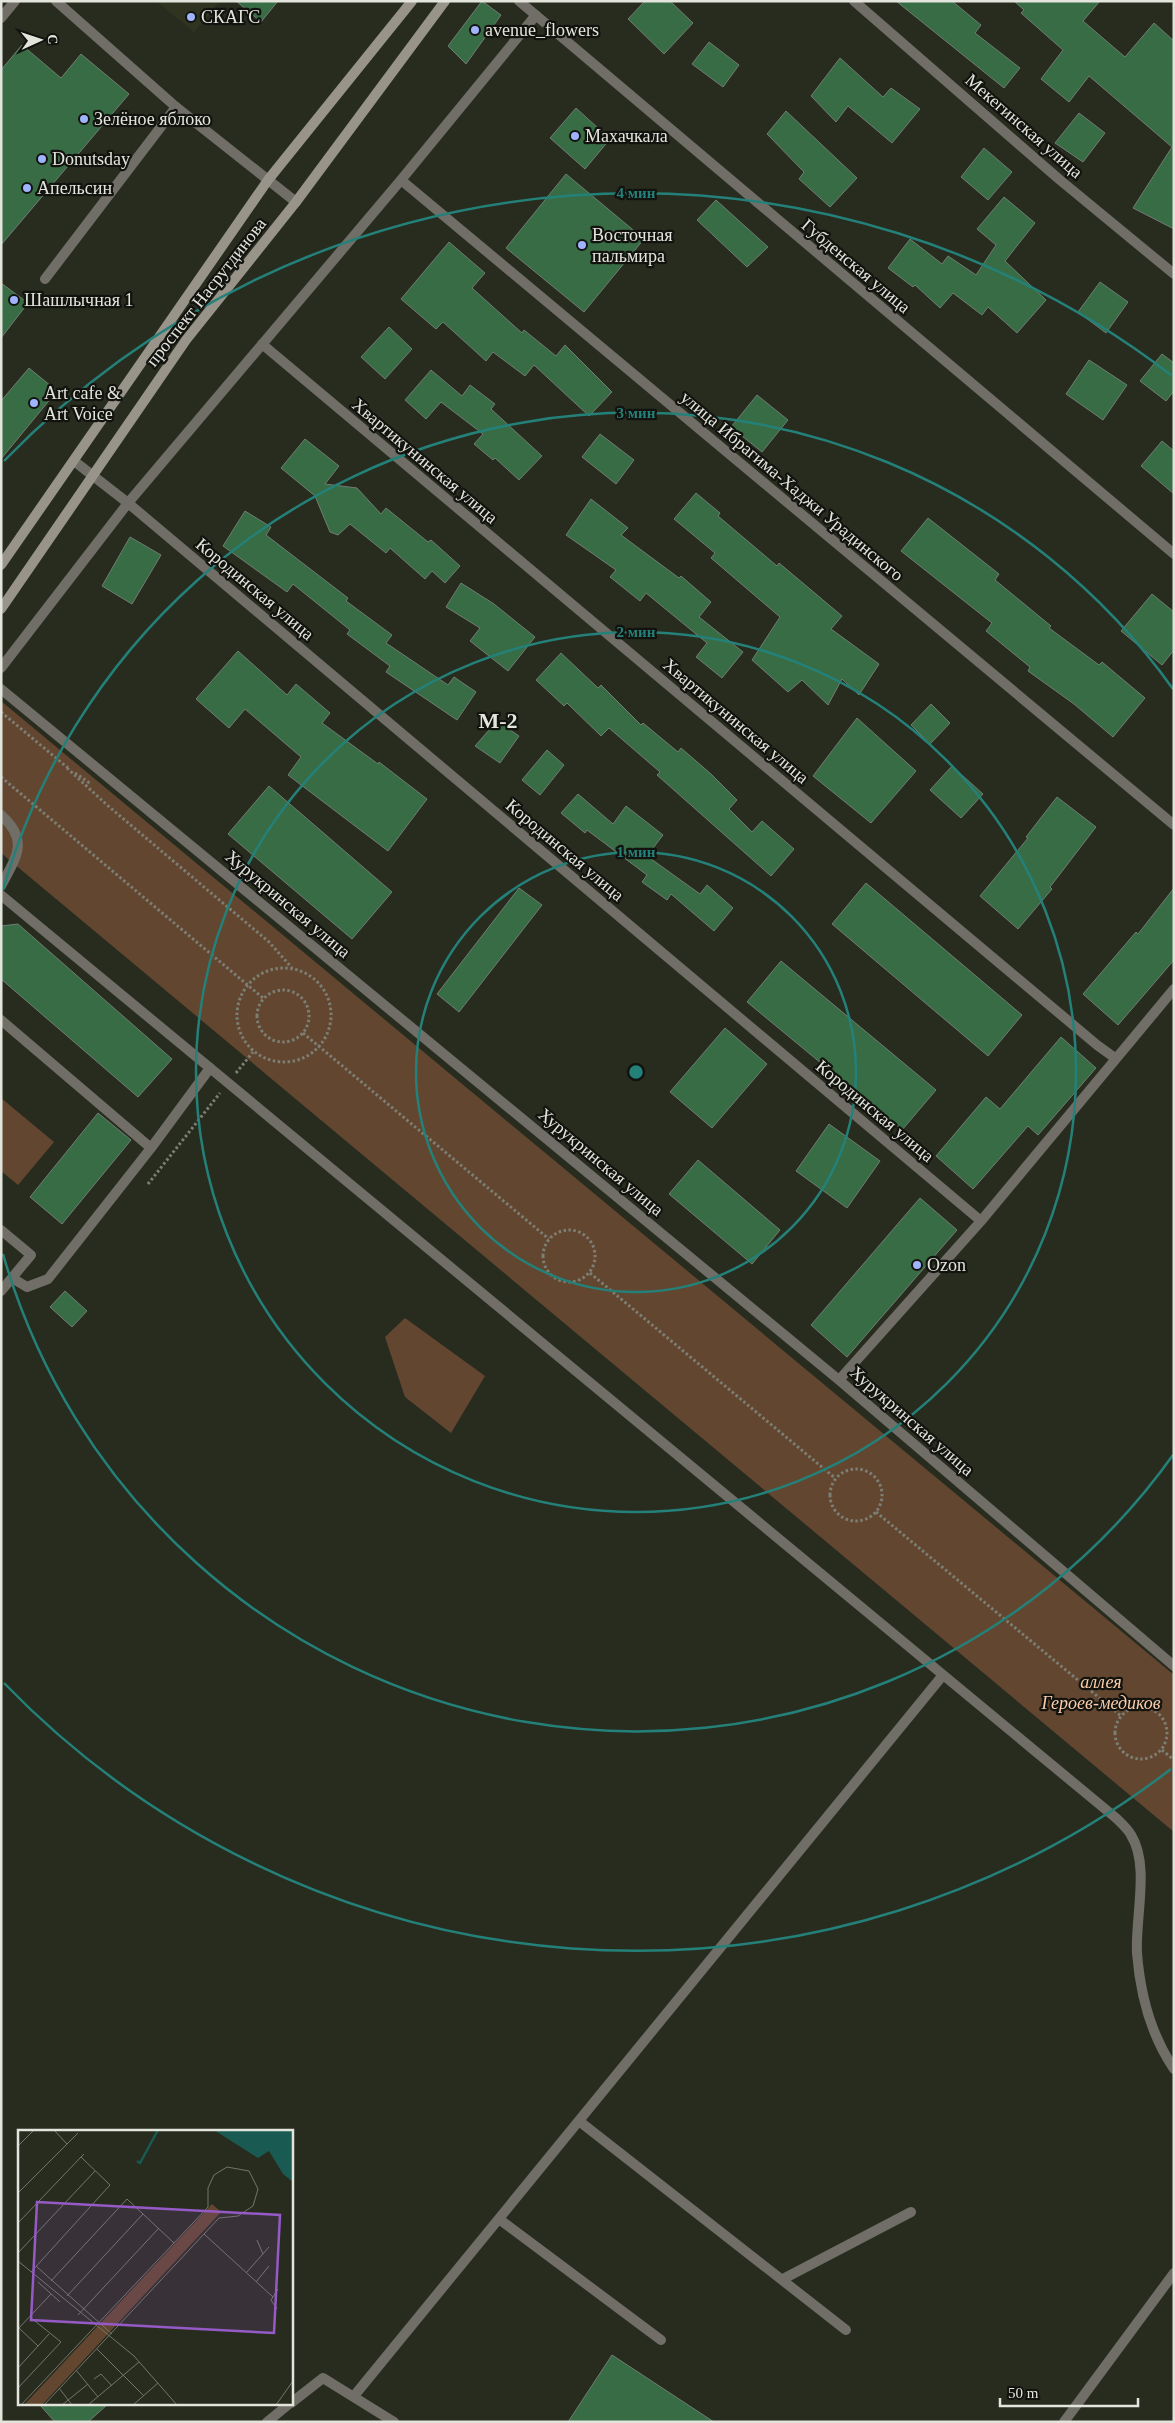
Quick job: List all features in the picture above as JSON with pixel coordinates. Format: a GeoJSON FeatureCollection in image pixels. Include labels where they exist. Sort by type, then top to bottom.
{"type":"FeatureCollection","features":[{"type":"Feature","properties":{"kind":"main road","name":"проспект Насрутдинова"},"geometry":{"type":"LineString","coordinates":[[1,565],[268,180],[412,1]]}},
{"type":"Feature","properties":{"kind":"main road","name":"проспект Насрутдинова"},"geometry":{"type":"LineString","coordinates":[[1,609],[186,340],[296,202],[445,1]]}},
{"type":"Feature","properties":{"kind":"street"},"geometry":{"type":"LineString","coordinates":[[1,18],[15,1]]}},
{"type":"Feature","properties":{"kind":"street"},"geometry":{"type":"LineString","coordinates":[[56,1],[176,107],[296,202]]}},
{"type":"Feature","properties":{"kind":"street","name":"Губденская улица"},"geometry":{"type":"LineString","coordinates":[[519,1],[1174,554]]}},
{"type":"Feature","properties":{"kind":"street","name":"Мекегинская улица"},"geometry":{"type":"LineString","coordinates":[[854,1],[1060,180],[1174,274]]}},
{"type":"Feature","properties":{"kind":"street"},"geometry":{"type":"LineString","coordinates":[[1,668],[128,503],[401,180],[536,15]]}},
{"type":"Feature","properties":{"kind":"street"},"geometry":{"type":"LineString","coordinates":[[45,279],[176,107]]}},
{"type":"Feature","properties":{"kind":"street","name":"улица Ибрагима-Хаджи Урадинского"},"geometry":{"type":"LineString","coordinates":[[401,180],[1174,825]]}},
{"type":"Feature","properties":{"kind":"street","name":"Хвартикунинская улица"},"geometry":{"type":"LineString","coordinates":[[262,344],[1097,1045],[1115,1058]]}},
{"type":"Feature","properties":{"kind":"street","name":"Кородинская улица"},"geometry":{"type":"LineString","coordinates":[[74,461],[128,503],[981,1221]]}},
{"type":"Feature","properties":{"kind":"street","name":"Хурукринская улица"},"geometry":{"type":"LineString","coordinates":[[1,689],[839,1380],[1174,1666]]}},
{"type":"Feature","properties":{"kind":"street"},"geometry":{"type":"LineString","coordinates":[[1,815],[12,824],[18,838],[19,851],[1,886]]}},
{"type":"Feature","properties":{"kind":"street"},"geometry":{"type":"LineString","coordinates":[[1,895],[1116,1818],[1131,1835],[1139,1854],[1137,1952],[1145,2005],[1168,2060],[1174,2069]]}},
{"type":"Feature","properties":{"kind":"street"},"geometry":{"type":"LineString","coordinates":[[839,1380],[981,1221],[1174,989]]}},
{"type":"Feature","properties":{"kind":"street"},"geometry":{"type":"LineString","coordinates":[[1,1020],[151,1148]]}},
{"type":"Feature","properties":{"kind":"street"},"geometry":{"type":"LineString","coordinates":[[12,1278],[27,1286],[48,1279],[151,1148],[210,1068]]}},
{"type":"Feature","properties":{"kind":"street"},"geometry":{"type":"LineString","coordinates":[[1,1230],[31,1255],[1,1291]]}},
{"type":"Feature","properties":{"kind":"street"},"geometry":{"type":"LineString","coordinates":[[354,2396],[943,1675]]}},
{"type":"Feature","properties":{"kind":"street"},"geometry":{"type":"LineString","coordinates":[[579,2121],[846,2330]]}},
{"type":"Feature","properties":{"kind":"street"},"geometry":{"type":"LineString","coordinates":[[783,2279],[911,2212]]}},
{"type":"Feature","properties":{"kind":"street"},"geometry":{"type":"LineString","coordinates":[[498,2219],[661,2340]]}},
{"type":"Feature","properties":{"kind":"street"},"geometry":{"type":"LineString","coordinates":[[1064,2422],[1174,2273]]}},
{"type":"Feature","properties":{"kind":"street"},"geometry":{"type":"LineString","coordinates":[[292,2401],[323,2378],[394,2422]]}},
{"type":"Feature","properties":{"kind":"street"},"geometry":{"type":"LineString","coordinates":[[267,2422],[286,2406]]}},
{"type":"Feature","properties":{"kind":"path"},"geometry":{"type":"LineString","coordinates":[[1,712],[5,715]]}},
{"type":"Feature","properties":{"kind":"path"},"geometry":{"type":"LineString","coordinates":[[67,768],[269,942],[292,968]]}},
{"type":"Feature","properties":{"kind":"path"},"geometry":{"type":"LineString","coordinates":[[1,777],[263,998]]}},
{"type":"Feature","properties":{"kind":"path"},"geometry":{"type":"LineString","coordinates":[[275,968],[292,968],[307,974],[320,985],[328,999],[331,1016],[328,1032],[319,1046],[305,1058],[287,1063],[269,1061],[253,1052],[241,1037],[236,1019],[238,1001],[247,985],[260,974],[275,968]]}},
{"type":"Feature","properties":{"kind":"path"},"geometry":{"type":"LineString","coordinates":[[281,989],[291,990],[300,995],[306,1003],[309,1013],[308,1023],[303,1033],[296,1039],[286,1042],[275,1041],[266,1036],[259,1028],[256,1018],[257,1008],[263,998],[271,992],[281,989]]}},
{"type":"Feature","properties":{"kind":"path"},"geometry":{"type":"LineString","coordinates":[[303,1033],[549,1239]]}},
{"type":"Feature","properties":{"kind":"path"},"geometry":{"type":"LineString","coordinates":[[148,1184],[253,1052]]}},
{"type":"Feature","properties":{"kind":"path"},"geometry":{"type":"LineString","coordinates":[[567,1230],[577,1231],[586,1236],[593,1244],[596,1254],[595,1264],[590,1273],[582,1280],[572,1283],[562,1282],[553,1277],[546,1269],[543,1259],[544,1248],[549,1239],[557,1232],[567,1230]]}},
{"type":"Feature","properties":{"kind":"path"},"geometry":{"type":"LineString","coordinates":[[590,1273],[835,1478]]}},
{"type":"Feature","properties":{"kind":"path"},"geometry":{"type":"LineString","coordinates":[[854,1468],[864,1469],[873,1474],[879,1482],[882,1492],[881,1502],[876,1512],[868,1518],[858,1521],[848,1520],[839,1515],[833,1508],[829,1498],[830,1487],[835,1478],[844,1471],[854,1468]]}},
{"type":"Feature","properties":{"kind":"path"},"geometry":{"type":"LineString","coordinates":[[876,1512],[1121,1716]]}},
{"type":"Feature","properties":{"kind":"path"},"geometry":{"type":"LineString","coordinates":[[1139,1707],[1149,1708],[1158,1713],[1168,1731],[1162,1750],[1154,1757],[1144,1760],[1134,1759],[1124,1754],[1114,1736],[1121,1716],[1129,1710],[1139,1707]]}},
{"type":"Feature","properties":{"kind":"path"},"geometry":{"type":"LineString","coordinates":[[1162,1750],[1174,1760]]}},
{"type":"Feature","properties":{"kind":"shaded area","name":"СКАГС"},"geometry":{"type":"Polygon","coordinates":[[[156,1],[220,1],[194,32],[156,1]]]}},
{"type":"Feature","properties":{"kind":"green space","name":"аллея Героев-медиков"},"geometry":{"type":"Polygon","coordinates":[[[1,701],[1174,1675],[1174,1832],[1,853],[1,701]]]}},
{"type":"Feature","properties":{"kind":"green space"},"geometry":{"type":"Polygon","coordinates":[[[1,1098],[54,1142],[18,1185],[1,1171],[1,1098]]]}},
{"type":"Feature","properties":{"kind":"green space"},"geometry":{"type":"Polygon","coordinates":[[[405,1318],[485,1376],[451,1433],[405,1397],[385,1337],[405,1318]]]}},
{"type":"Feature","properties":{"kind":"building"},"geometry":{"type":"Polygon","coordinates":[[[236,1],[278,1],[261,22],[236,1]]]}},
{"type":"Feature","properties":{"kind":"building","name":"avenue_flowers"},"geometry":{"type":"Polygon","coordinates":[[[482,1],[501,15],[466,64],[448,46],[482,1]]]}},
{"type":"Feature","properties":{"kind":"building"},"geometry":{"type":"Polygon","coordinates":[[[645,1],[670,1],[693,23],[664,54],[628,19],[645,1]]]}},
{"type":"Feature","properties":{"kind":"building"},"geometry":{"type":"Polygon","coordinates":[[[896,1],[952,1],[981,25],[975,33],[1020,68],[1004,88],[896,1]]]}},
{"type":"Feature","properties":{"kind":"building"},"geometry":{"type":"Polygon","coordinates":[[[1014,1],[1100,1],[1083,21],[1125,57],[1154,23],[1174,41],[1174,229],[1133,208],[1172,147],[1089,76],[1069,102],[1041,79],[1063,50],[1021,13],[1024,10],[1014,1]]]}},
{"type":"Feature","properties":{"kind":"building"},"geometry":{"type":"Polygon","coordinates":[[[709,42],[739,65],[723,87],[692,64],[709,42]]]}},
{"type":"Feature","properties":{"kind":"building"},"geometry":{"type":"Polygon","coordinates":[[[22,45],[61,78],[81,54],[129,94],[1,245],[1,70],[22,45]]]}},
{"type":"Feature","properties":{"kind":"building"},"geometry":{"type":"Polygon","coordinates":[[[840,58],[883,97],[891,88],[920,109],[892,143],[848,106],[836,122],[811,96],[840,58]]]}},
{"type":"Feature","properties":{"kind":"building"},"geometry":{"type":"Polygon","coordinates":[[[576,108],[610,139],[585,169],[550,138],[576,108]]]}},
{"type":"Feature","properties":{"kind":"building"},"geometry":{"type":"Polygon","coordinates":[[[786,111],[857,178],[830,207],[799,179],[804,172],[767,134],[786,111]]]}},
{"type":"Feature","properties":{"kind":"building"},"geometry":{"type":"Polygon","coordinates":[[[1079,113],[1105,133],[1083,162],[1055,143],[1079,113]]]}},
{"type":"Feature","properties":{"kind":"building"},"geometry":{"type":"Polygon","coordinates":[[[984,148],[1012,172],[988,200],[961,177],[984,148]]]}},
{"type":"Feature","properties":{"kind":"building"},"geometry":{"type":"Polygon","coordinates":[[[566,174],[644,239],[584,312],[506,248],[566,174]]]}},
{"type":"Feature","properties":{"kind":"building"},"geometry":{"type":"Polygon","coordinates":[[[1004,197],[1035,223],[1005,261],[1046,300],[1017,333],[988,307],[982,315],[953,293],[940,308],[915,285],[913,287],[888,268],[910,239],[942,264],[948,256],[976,275],[996,245],[977,229],[1004,197]]]}},
{"type":"Feature","properties":{"kind":"building"},"geometry":{"type":"Polygon","coordinates":[[[716,200],[768,247],[747,267],[697,220],[716,200]]]}},
{"type":"Feature","properties":{"kind":"building"},"geometry":{"type":"Polygon","coordinates":[[[449,242],[485,273],[472,288],[522,333],[524,330],[556,356],[565,345],[612,392],[589,416],[534,365],[525,376],[493,352],[486,361],[443,322],[436,329],[401,299],[449,242]]]}},
{"type":"Feature","properties":{"kind":"building"},"geometry":{"type":"Polygon","coordinates":[[[1100,282],[1128,302],[1106,333],[1078,312],[1100,282]]]}},
{"type":"Feature","properties":{"kind":"building"},"geometry":{"type":"Polygon","coordinates":[[[1,283],[28,303],[1,338],[1,283]]]}},
{"type":"Feature","properties":{"kind":"building"},"geometry":{"type":"Polygon","coordinates":[[[389,327],[412,349],[385,379],[361,357],[389,327]]]}},
{"type":"Feature","properties":{"kind":"building"},"geometry":{"type":"Polygon","coordinates":[[[1162,354],[1174,363],[1174,391],[1166,401],[1140,381],[1162,354]]]}},
{"type":"Feature","properties":{"kind":"building"},"geometry":{"type":"Polygon","coordinates":[[[1089,360],[1127,385],[1103,420],[1066,394],[1089,360]]]}},
{"type":"Feature","properties":{"kind":"building"},"geometry":{"type":"Polygon","coordinates":[[[29,368],[57,391],[1,459],[1,401],[29,368]]]}},
{"type":"Feature","properties":{"kind":"building"},"geometry":{"type":"Polygon","coordinates":[[[431,370],[462,396],[470,385],[495,404],[491,409],[542,456],[519,480],[495,458],[493,460],[474,444],[483,434],[441,402],[426,419],[405,400],[431,370]]]}},
{"type":"Feature","properties":{"kind":"building"},"geometry":{"type":"Polygon","coordinates":[[[757,395],[788,420],[762,452],[731,427],[757,395]]]}},
{"type":"Feature","properties":{"kind":"building"},"geometry":{"type":"Polygon","coordinates":[[[600,434],[634,460],[616,484],[582,457],[600,434]]]}},
{"type":"Feature","properties":{"kind":"building"},"geometry":{"type":"Polygon","coordinates":[[[305,439],[339,466],[325,484],[357,488],[381,514],[386,508],[428,542],[431,540],[460,566],[445,583],[432,571],[425,579],[390,548],[386,553],[350,524],[338,535],[330,532],[315,496],[281,468],[305,439]]]}},
{"type":"Feature","properties":{"kind":"building"},"geometry":{"type":"Polygon","coordinates":[[[1162,441],[1174,451],[1174,494],[1141,466],[1162,441]]]}},
{"type":"Feature","properties":{"kind":"building"},"geometry":{"type":"Polygon","coordinates":[[[696,493],[720,513],[718,516],[777,566],[779,563],[842,616],[831,629],[879,664],[859,695],[842,679],[828,705],[802,680],[788,692],[752,660],[780,617],[711,558],[715,553],[674,519],[696,493]]]}},
{"type":"Feature","properties":{"kind":"building"},"geometry":{"type":"Polygon","coordinates":[[[591,499],[628,528],[621,535],[679,578],[681,576],[711,602],[699,617],[743,652],[722,678],[696,657],[707,643],[646,593],[640,601],[610,577],[616,570],[566,535],[591,499]]]}},
{"type":"Feature","properties":{"kind":"building"},"geometry":{"type":"Polygon","coordinates":[[[245,511],[271,527],[266,535],[348,598],[346,601],[392,635],[386,643],[448,685],[454,677],[476,692],[457,720],[386,672],[390,666],[347,634],[350,630],[293,584],[287,592],[223,546],[245,511]]]}},
{"type":"Feature","properties":{"kind":"building"},"geometry":{"type":"Polygon","coordinates":[[[928,518],[999,574],[995,580],[1051,626],[1049,628],[1099,665],[1102,662],[1145,698],[1113,737],[1074,704],[1028,671],[1030,667],[986,631],[992,623],[901,551],[928,518]]]}},
{"type":"Feature","properties":{"kind":"building"},"geometry":{"type":"Polygon","coordinates":[[[130,537],[161,555],[132,604],[102,586],[130,537]]]}},
{"type":"Feature","properties":{"kind":"building"},"geometry":{"type":"Polygon","coordinates":[[[461,583],[494,604],[535,637],[508,671],[470,641],[480,628],[446,607],[461,583]]]}},
{"type":"Feature","properties":{"kind":"building"},"geometry":{"type":"Polygon","coordinates":[[[1152,594],[1174,612],[1174,650],[1162,665],[1121,631],[1152,594]]]}},
{"type":"Feature","properties":{"kind":"building"},"geometry":{"type":"Polygon","coordinates":[[[238,651],[287,695],[296,684],[330,713],[322,723],[378,764],[379,762],[427,799],[388,851],[288,775],[301,757],[245,709],[229,728],[196,699],[238,651]]]}},
{"type":"Feature","properties":{"kind":"building"},"geometry":{"type":"Polygon","coordinates":[[[561,653],[598,688],[601,685],[641,725],[643,723],[678,752],[681,748],[711,774],[737,800],[729,809],[752,832],[762,821],[794,849],[771,876],[657,775],[660,772],[609,728],[601,736],[567,703],[564,706],[536,680],[561,653]]]}},
{"type":"Feature","properties":{"kind":"building"},"geometry":{"type":"Polygon","coordinates":[[[931,704],[950,723],[930,744],[911,725],[931,704]]]}},
{"type":"Feature","properties":{"kind":"building"},"geometry":{"type":"Polygon","coordinates":[[[857,718],[916,771],[871,823],[813,776],[857,718]]]}},
{"type":"Feature","properties":{"kind":"building"},"geometry":{"type":"Polygon","coordinates":[[[497,721],[519,736],[500,763],[475,746],[497,721]]]}},
{"type":"Feature","properties":{"kind":"building"},"geometry":{"type":"Polygon","coordinates":[[[547,750],[564,765],[540,795],[522,780],[547,750]]]}},
{"type":"Feature","properties":{"kind":"building"},"geometry":{"type":"Polygon","coordinates":[[[952,766],[983,794],[961,818],[930,790],[952,766]]]}},
{"type":"Feature","properties":{"kind":"building"},"geometry":{"type":"Polygon","coordinates":[[[269,786],[392,892],[352,939],[228,834],[269,786]]]}},
{"type":"Feature","properties":{"kind":"building"},"geometry":{"type":"Polygon","coordinates":[[[578,794],[613,824],[626,806],[663,835],[647,856],[700,894],[707,885],[733,908],[714,931],[671,894],[667,900],[642,882],[647,875],[587,830],[585,833],[561,813],[578,794]]]}},
{"type":"Feature","properties":{"kind":"building"},"geometry":{"type":"Polygon","coordinates":[[[1057,797],[1096,827],[1050,887],[1052,889],[1018,929],[980,896],[1028,838],[1026,837],[1057,797]]]}},
{"type":"Feature","properties":{"kind":"building"},"geometry":{"type":"Polygon","coordinates":[[[866,883],[1022,1015],[988,1056],[832,924],[866,883]]]}},
{"type":"Feature","properties":{"kind":"building"},"geometry":{"type":"Polygon","coordinates":[[[519,888],[542,905],[459,1012],[437,994],[519,888]]]}},
{"type":"Feature","properties":{"kind":"building"},"geometry":{"type":"Polygon","coordinates":[[[1174,888],[1174,960],[1118,1025],[1083,994],[1136,932],[1138,934],[1174,888]]]}},
{"type":"Feature","properties":{"kind":"building"},"geometry":{"type":"Polygon","coordinates":[[[18,924],[172,1059],[138,1097],[1,979],[1,926],[18,924]]]}},
{"type":"Feature","properties":{"kind":"building"},"geometry":{"type":"Polygon","coordinates":[[[781,961],[936,1090],[902,1130],[747,1002],[781,961]]]}},
{"type":"Feature","properties":{"kind":"building"},"geometry":{"type":"Polygon","coordinates":[[[725,1028],[767,1064],[712,1128],[670,1092],[725,1028]]]}},
{"type":"Feature","properties":{"kind":"building"},"geometry":{"type":"Polygon","coordinates":[[[1061,1037],[1096,1068],[1038,1135],[1028,1126],[973,1189],[936,1156],[986,1097],[1000,1109],[1061,1037]]]}},
{"type":"Feature","properties":{"kind":"building"},"geometry":{"type":"Polygon","coordinates":[[[98,1113],[131,1140],[62,1224],[30,1197],[98,1113]]]}},
{"type":"Feature","properties":{"kind":"building"},"geometry":{"type":"Polygon","coordinates":[[[829,1124],[880,1161],[847,1208],[796,1171],[829,1124]]]}},
{"type":"Feature","properties":{"kind":"building"},"geometry":{"type":"Polygon","coordinates":[[[698,1160],[780,1230],[752,1264],[669,1194],[698,1160]]]}},
{"type":"Feature","properties":{"kind":"building"},"geometry":{"type":"Polygon","coordinates":[[[920,1198],[957,1230],[847,1357],[811,1325],[920,1198]]]}},
{"type":"Feature","properties":{"kind":"building"},"geometry":{"type":"Polygon","coordinates":[[[65,1291],[87,1311],[72,1327],[50,1307],[65,1291]]]}},
{"type":"Feature","properties":{"kind":"building"},"geometry":{"type":"Polygon","coordinates":[[[612,2355],[714,2422],[568,2422],[612,2355]]]}},
{"type":"Feature","properties":{"kind":"building"},"geometry":{"type":"Polygon","coordinates":[[[41,2406],[106,2406],[88,2422],[55,2422],[41,2406]]]}},
{"type":"Feature","properties":{"kind":"place","name":"СКАГС"},"geometry":{"type":"Point","coordinates":[191,17]}},
{"type":"Feature","properties":{"kind":"place","name":"avenue_flowers"},"geometry":{"type":"Point","coordinates":[475,30]}},
{"type":"Feature","properties":{"kind":"place","name":"Зелёное яблоко"},"geometry":{"type":"Point","coordinates":[84,119]}},
{"type":"Feature","properties":{"kind":"place","name":"Махачкала"},"geometry":{"type":"Point","coordinates":[575,136]}},
{"type":"Feature","properties":{"kind":"place","name":"Donutsday"},"geometry":{"type":"Point","coordinates":[42,159]}},
{"type":"Feature","properties":{"kind":"place","name":"Апельсин"},"geometry":{"type":"Point","coordinates":[27,188]}},
{"type":"Feature","properties":{"kind":"place","name":"Восточная пальмира"},"geometry":{"type":"Point","coordinates":[582,245]}},
{"type":"Feature","properties":{"kind":"place","name":"Шашлычная 1"},"geometry":{"type":"Point","coordinates":[14,300]}},
{"type":"Feature","properties":{"kind":"place","name":"Art cafe & Art Voice"},"geometry":{"type":"Point","coordinates":[34,403]}},
{"type":"Feature","properties":{"kind":"place","name":"Ozon"},"geometry":{"type":"Point","coordinates":[917,1265]}},
{"type":"Feature","properties":{"kind":"district","name":"М-2"},"geometry":{"type":"Point","coordinates":[498,720]}}]}
